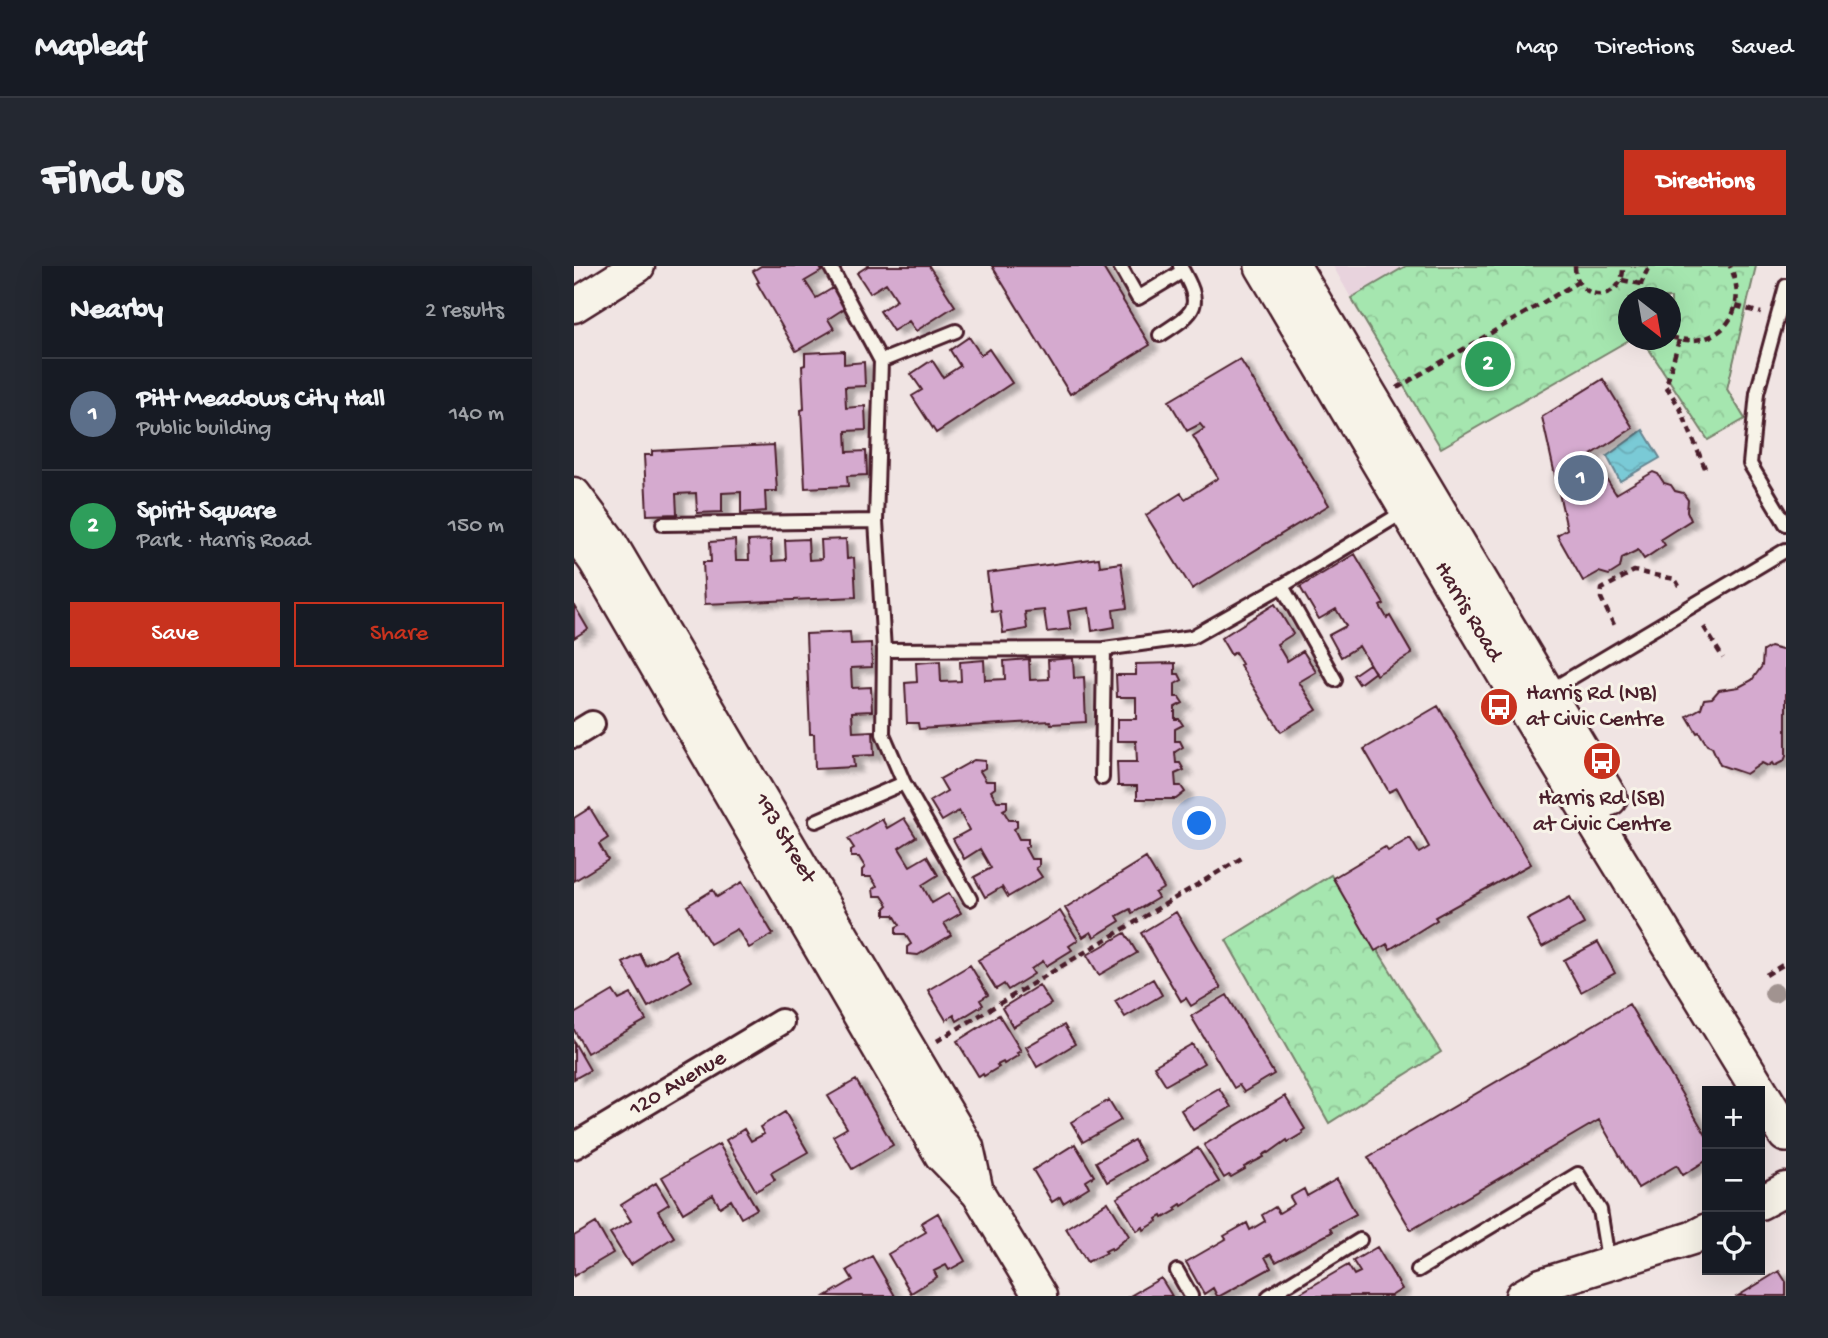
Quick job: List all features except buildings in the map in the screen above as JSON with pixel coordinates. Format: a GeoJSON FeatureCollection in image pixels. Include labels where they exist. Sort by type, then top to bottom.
{"type":"FeatureCollection","features":[{"type":"Feature","properties":{"kind":"main road","name":"Harris Road"},"geometry":{"type":"LineString","coordinates":[[1263,266],[1418,503],[1664,911],[1786,1134]]}},
{"type":"Feature","properties":{"kind":"main road","name":"Harris Road"},"geometry":{"type":"LineString","coordinates":[[1292,266],[1418,503]]}},
{"type":"Feature","properties":{"kind":"main road","name":"Harris Road"},"geometry":{"type":"LineString","coordinates":[[1664,911],[1786,1089]]}},
{"type":"Feature","properties":{"kind":"street"},"geometry":{"type":"LineString","coordinates":[[574,306],[638,266]]}},
{"type":"Feature","properties":{"kind":"street","name":"193 Street"},"geometry":{"type":"LineString","coordinates":[[574,494],[608,538],[967,1147],[978,1193],[1032,1293]]}},
{"type":"Feature","properties":{"kind":"street","name":"193 Street"},"geometry":{"type":"LineString","coordinates":[[574,531],[595,561],[941,1155],[978,1193]]}},
{"type":"Feature","properties":{"kind":"street","name":"120 Avenue"},"geometry":{"type":"LineString","coordinates":[[574,1146],[781,1022]]}},
{"type":"Feature","properties":{"kind":"street"},"geometry":{"type":"LineString","coordinates":[[1765,1200],[1786,1189]]}},
{"type":"Feature","properties":{"kind":"street"},"geometry":{"type":"LineString","coordinates":[[1522,1296],[1541,1285],[1702,1233]]}},
{"type":"Feature","properties":{"kind":"lane"},"geometry":{"type":"LineString","coordinates":[[830,266],[881,361],[876,521],[884,650],[883,734],[904,783],[970,900]]}},
{"type":"Feature","properties":{"kind":"lane"},"geometry":{"type":"LineString","coordinates":[[1120,266],[1138,298],[1182,269],[1194,293],[1193,307],[1189,316],[1160,335]]}},
{"type":"Feature","properties":{"kind":"lane"},"geometry":{"type":"LineString","coordinates":[[1786,286],[1758,393],[1750,464],[1786,524]]}},
{"type":"Feature","properties":{"kind":"lane"},"geometry":{"type":"LineString","coordinates":[[881,361],[956,331]]}},
{"type":"Feature","properties":{"kind":"lane"},"geometry":{"type":"LineString","coordinates":[[884,650],[1104,649],[1192,637],[1418,503]]}},
{"type":"Feature","properties":{"kind":"lane"},"geometry":{"type":"LineString","coordinates":[[663,524],[876,521]]}},
{"type":"Feature","properties":{"kind":"lane"},"geometry":{"type":"LineString","coordinates":[[1535,699],[1786,550]]}},
{"type":"Feature","properties":{"kind":"lane"},"geometry":{"type":"LineString","coordinates":[[1282,586],[1335,680]]}},
{"type":"Feature","properties":{"kind":"lane"},"geometry":{"type":"LineString","coordinates":[[1102,778],[1104,649]]}},
{"type":"Feature","properties":{"kind":"lane"},"geometry":{"type":"LineString","coordinates":[[816,821],[904,783]]}},
{"type":"Feature","properties":{"kind":"lane"},"geometry":{"type":"LineString","coordinates":[[1418,1270],[1578,1174],[1600,1210],[1609,1265]]}},
{"type":"Feature","properties":{"kind":"lane"},"geometry":{"type":"LineString","coordinates":[[1269,1296],[1360,1241]]}},
{"type":"Feature","properties":{"kind":"lane"},"geometry":{"type":"LineString","coordinates":[[1177,1272],[1191,1296]]}},
{"type":"Feature","properties":{"kind":"path"},"geometry":{"type":"LineString","coordinates":[[1575,266],[1582,288],[1596,294],[1612,291],[1622,280],[1623,266]]}},
{"type":"Feature","properties":{"kind":"path"},"geometry":{"type":"LineString","coordinates":[[1622,280],[1641,284],[1649,266]]}},
{"type":"Feature","properties":{"kind":"path"},"geometry":{"type":"LineString","coordinates":[[1681,340],[1698,341],[1712,335],[1725,326],[1734,313],[1738,298],[1737,281],[1730,266]]}},
{"type":"Feature","properties":{"kind":"path"},"geometry":{"type":"LineString","coordinates":[[1396,389],[1578,282]]}},
{"type":"Feature","properties":{"kind":"path"},"geometry":{"type":"LineString","coordinates":[[1676,350],[1666,386],[1680,408],[1705,468]]}},
{"type":"Feature","properties":{"kind":"path"},"geometry":{"type":"LineString","coordinates":[[1614,625],[1601,598],[1602,589],[1634,571],[1675,579],[1679,586]]}},
{"type":"Feature","properties":{"kind":"path"},"geometry":{"type":"LineString","coordinates":[[1704,628],[1723,658]]}},
{"type":"Feature","properties":{"kind":"path"},"geometry":{"type":"LineString","coordinates":[[913,1056],[1245,856]]}},
{"type":"Feature","properties":{"kind":"path"},"geometry":{"type":"LineString","coordinates":[[1766,975],[1786,963]]}},
{"type":"Feature","properties":{"kind":"shaded area"},"geometry":{"type":"Polygon","coordinates":[[[1333,266],[1406,266],[1351,298],[1333,266]]]}},
{"type":"Feature","properties":{"kind":"green space"},"geometry":{"type":"Polygon","coordinates":[[[1406,266],[1756,266],[1727,389],[1745,419],[1708,440],[1650,350],[1681,350],[1681,287],[1618,287],[1618,346],[1441,448],[1351,298],[1406,266]]]}},
{"type":"Feature","properties":{"kind":"green space"},"geometry":{"type":"Polygon","coordinates":[[[1331,875],[1441,1052],[1329,1123],[1226,940],[1331,875]]]}},
{"type":"Feature","properties":{"kind":"water"},"geometry":{"type":"Polygon","coordinates":[[[1643,430],[1660,458],[1620,481],[1607,456],[1643,430]]]}},
{"type":"Feature","properties":{"kind":"place","name":"Spirit Square"},"geometry":{"type":"Point","coordinates":[1488,364]}},
{"type":"Feature","properties":{"kind":"place","name":"Pitt Meadows City Hall"},"geometry":{"type":"Point","coordinates":[1581,478]}},
{"type":"Feature","properties":{"kind":"place","name":"Harris Rd (NB) at Civic Centre"},"geometry":{"type":"Point","coordinates":[1499,707]}},
{"type":"Feature","properties":{"kind":"place","name":"Harris Rd (SB) at Civic Centre"},"geometry":{"type":"Point","coordinates":[1602,761]}}]}
